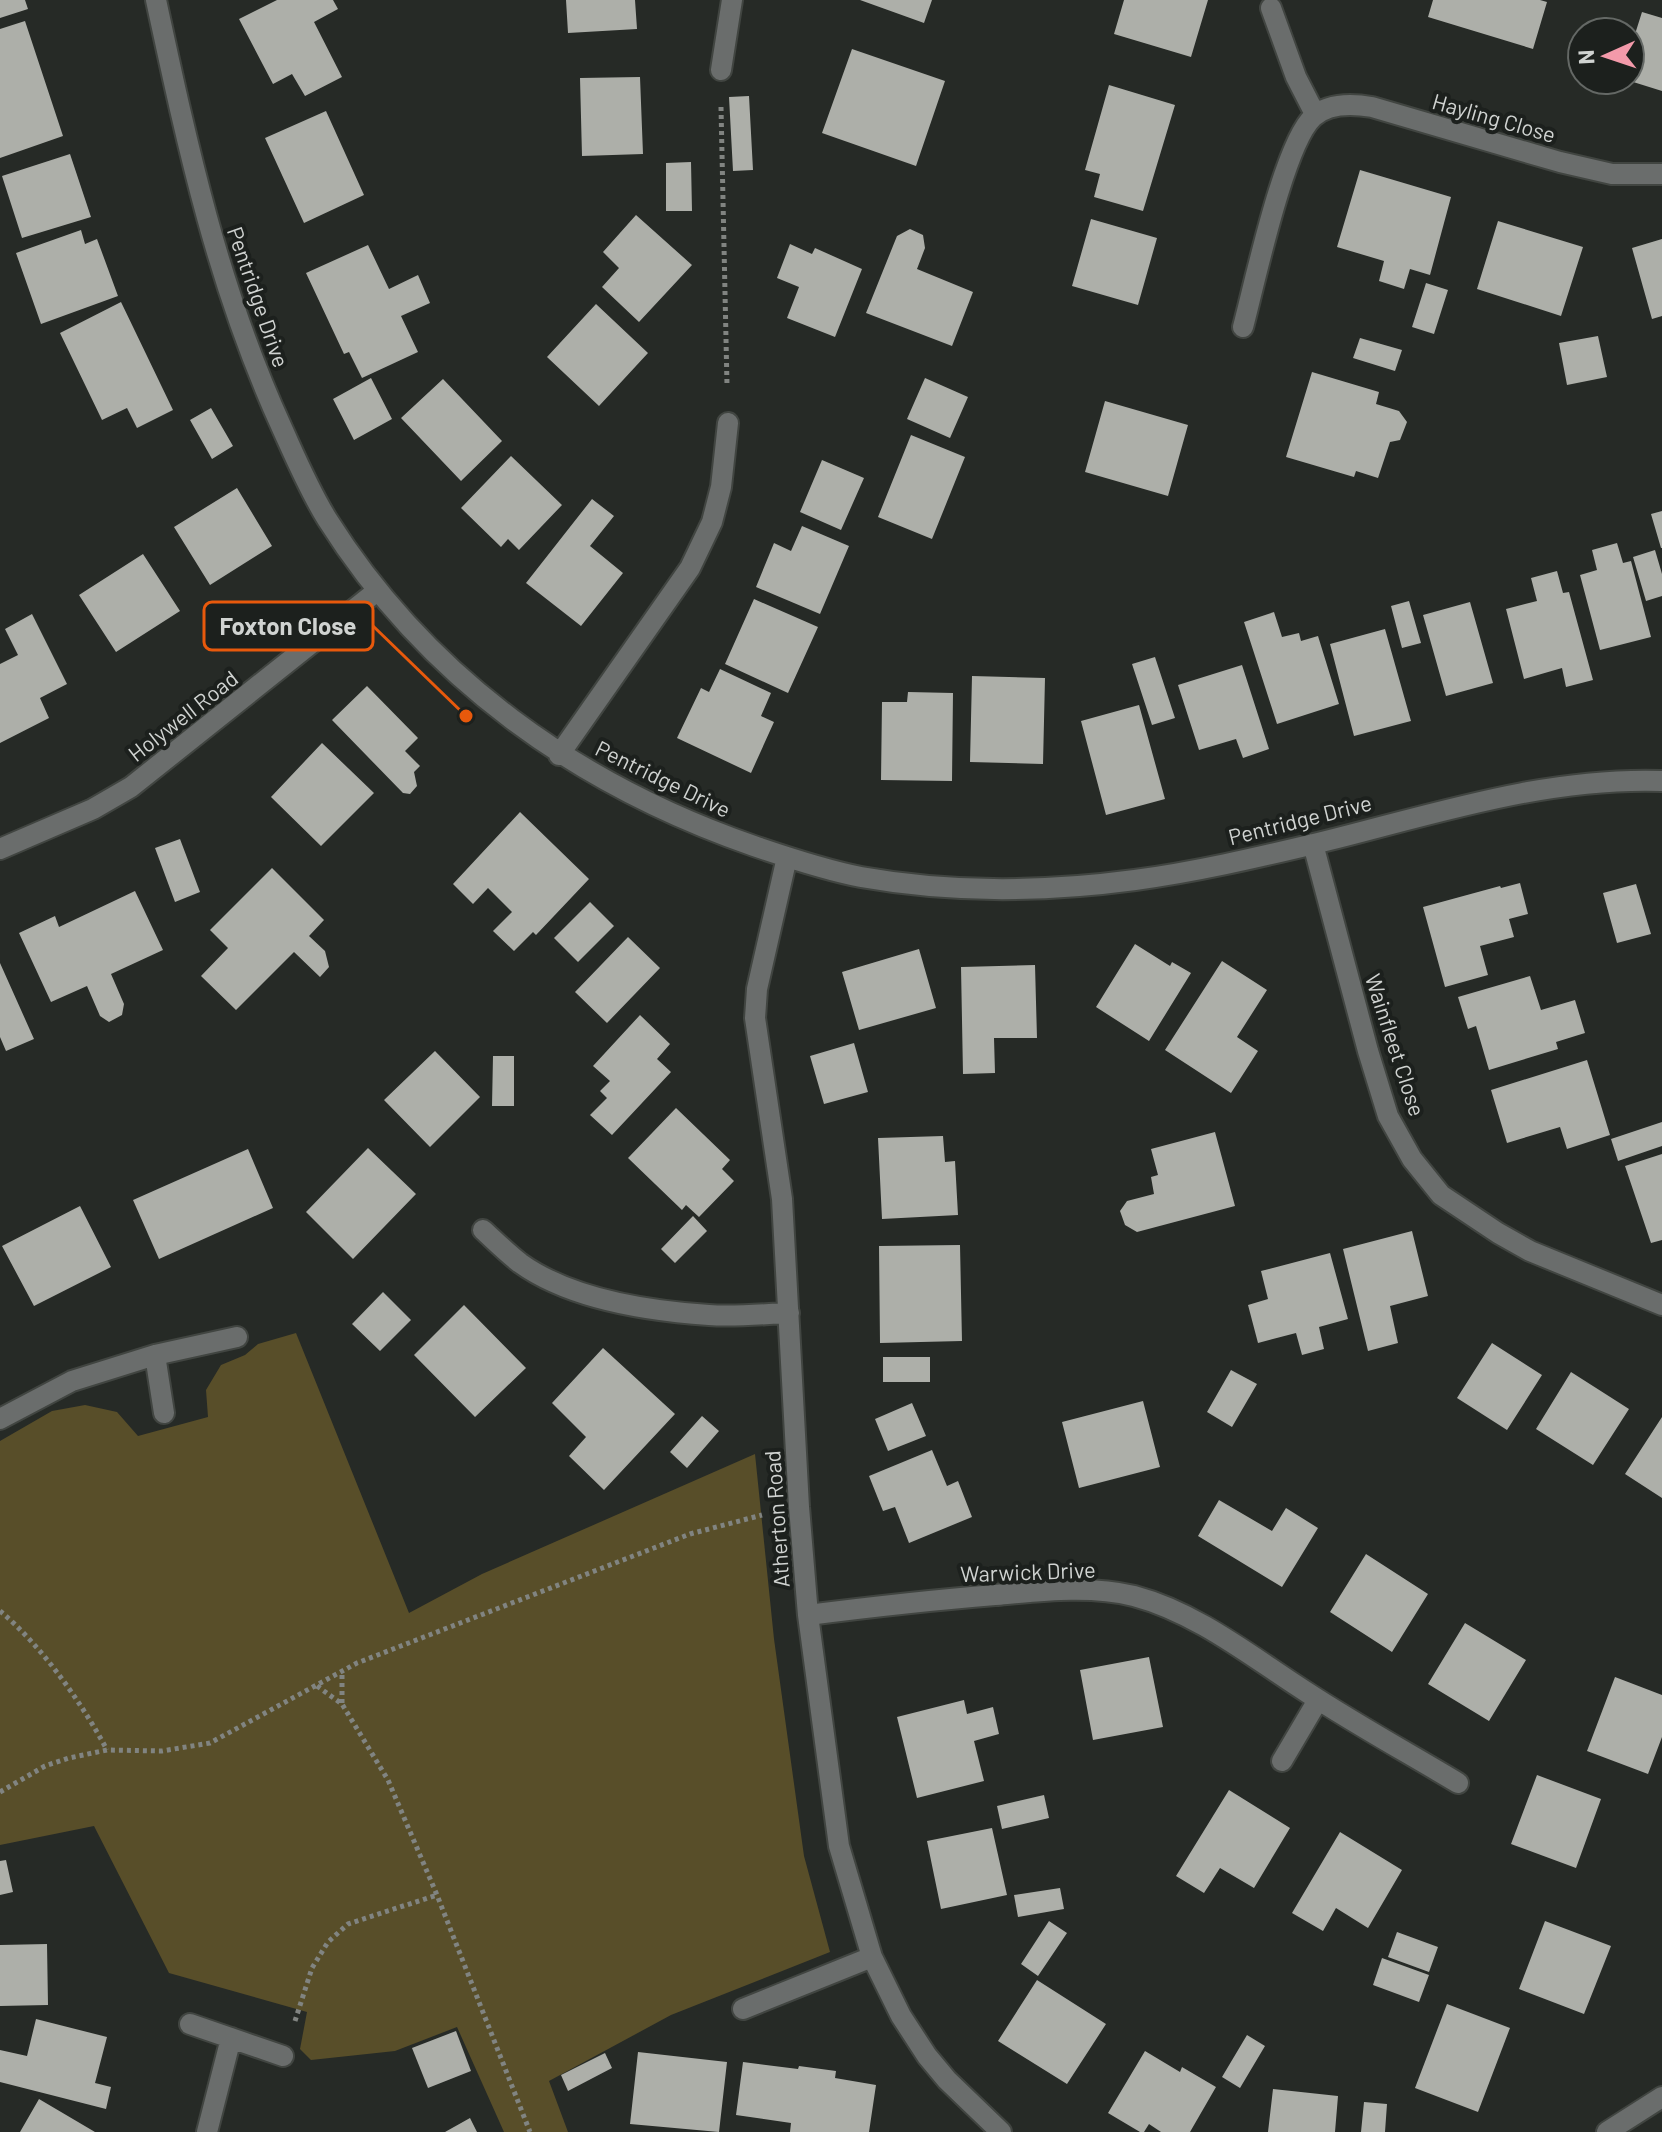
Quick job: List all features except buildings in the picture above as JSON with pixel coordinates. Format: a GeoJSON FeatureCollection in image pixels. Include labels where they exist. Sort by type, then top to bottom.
{"type":"FeatureCollection","features":[{"type":"Feature","properties":{"kind":"street","name":"Pentridge Drive"},"geometry":{"type":"LineString","coordinates":[[156,0],[197,189],[232,306],[262,385],[327,518],[377,591],[471,689],[559,755],[644,801],[700,827],[787,857],[874,878],[941,886],[1021,888],[1131,881],[1180,873],[1313,844],[1464,803],[1542,789],[1616,779],[1662,781]]}},
{"type":"Feature","properties":{"kind":"street"},"geometry":{"type":"LineString","coordinates":[[721,70],[732,0]]}},
{"type":"Feature","properties":{"kind":"street"},"geometry":{"type":"LineString","coordinates":[[1243,327],[1286,169],[1302,130],[1315,114],[1296,77],[1271,8]]}},
{"type":"Feature","properties":{"kind":"street","name":"Hayling Close"},"geometry":{"type":"LineString","coordinates":[[1315,114],[1353,104],[1612,174],[1662,174]]}},
{"type":"Feature","properties":{"kind":"street"},"geometry":{"type":"LineString","coordinates":[[559,755],[690,568],[712,522],[721,487],[728,423]]}},
{"type":"Feature","properties":{"kind":"street","name":"Holywell Road"},"geometry":{"type":"LineString","coordinates":[[0,849],[93,809],[131,787],[377,591]]}},
{"type":"Feature","properties":{"kind":"street","name":"Wainfleet Close"},"geometry":{"type":"LineString","coordinates":[[1313,844],[1384,1103],[1412,1159],[1441,1195],[1498,1233],[1530,1251],[1662,1305]]}},
{"type":"Feature","properties":{"kind":"street","name":"Atherton Road"},"geometry":{"type":"LineString","coordinates":[[787,857],[757,989],[755,1018],[782,1199],[808,1615],[839,1846],[872,1957],[901,2016],[947,2080],[1001,2132]]}},
{"type":"Feature","properties":{"kind":"street"},"geometry":{"type":"LineString","coordinates":[[483,1230],[521,1263],[550,1279],[597,1297],[636,1306],[710,1315],[789,1313]]}},
{"type":"Feature","properties":{"kind":"street"},"geometry":{"type":"LineString","coordinates":[[0,1419],[72,1381],[155,1355],[237,1337]]}},
{"type":"Feature","properties":{"kind":"street"},"geometry":{"type":"LineString","coordinates":[[155,1355],[164,1413]]}},
{"type":"Feature","properties":{"kind":"street","name":"Warwick Drive"},"geometry":{"type":"LineString","coordinates":[[808,1615],[1028,1592],[1095,1590],[1131,1595],[1171,1608],[1458,1783]]}},
{"type":"Feature","properties":{"kind":"street"},"geometry":{"type":"LineString","coordinates":[[1282,1761],[1318,1700]]}},
{"type":"Feature","properties":{"kind":"street"},"geometry":{"type":"LineString","coordinates":[[743,2009],[872,1957]]}},
{"type":"Feature","properties":{"kind":"street"},"geometry":{"type":"LineString","coordinates":[[190,2024],[283,2056]]}},
{"type":"Feature","properties":{"kind":"street"},"geometry":{"type":"LineString","coordinates":[[207,2132],[231,2038]]}},
{"type":"Feature","properties":{"kind":"street"},"geometry":{"type":"LineString","coordinates":[[1607,2132],[1662,2097]]}},
{"type":"Feature","properties":{"kind":"path"},"geometry":{"type":"LineString","coordinates":[[721,70],[728,423]]}},
{"type":"Feature","properties":{"kind":"path"},"geometry":{"type":"LineString","coordinates":[[0,1792],[45,1766],[107,1750],[162,1751],[210,1743],[357,1663],[690,1534],[799,1507]]}},
{"type":"Feature","properties":{"kind":"path"},"geometry":{"type":"LineString","coordinates":[[0,1611],[17,1625],[87,1713],[107,1750]]}},
{"type":"Feature","properties":{"kind":"path"},"geometry":{"type":"LineString","coordinates":[[342,1673],[342,1704]]}},
{"type":"Feature","properties":{"kind":"path"},"geometry":{"type":"LineString","coordinates":[[317,1686],[342,1704],[388,1780],[437,1895],[530,2132]]}},
{"type":"Feature","properties":{"kind":"path"},"geometry":{"type":"LineString","coordinates":[[283,2056],[312,1968],[328,1942],[348,1924],[437,1895]]}},
{"type":"Feature","properties":{"kind":"shaded area"},"geometry":{"type":"Polygon","coordinates":[[[296,1333],[409,1613],[482,1574],[755,1454],[774,1639],[804,1856],[830,1952],[671,2015],[549,2081],[568,2132],[504,2132],[457,2027],[395,2051],[311,2060],[300,2049],[307,2012],[169,1973],[94,1826],[0,1845],[0,1441],[52,1411],[85,1405],[117,1412],[138,1436],[208,1417],[206,1390],[221,1365],[245,1355],[258,1344],[296,1333]]]}},
{"type":"Feature","properties":{"kind":"place","name":"Foxton Close"},"geometry":{"type":"Point","coordinates":[466,716]}}]}
